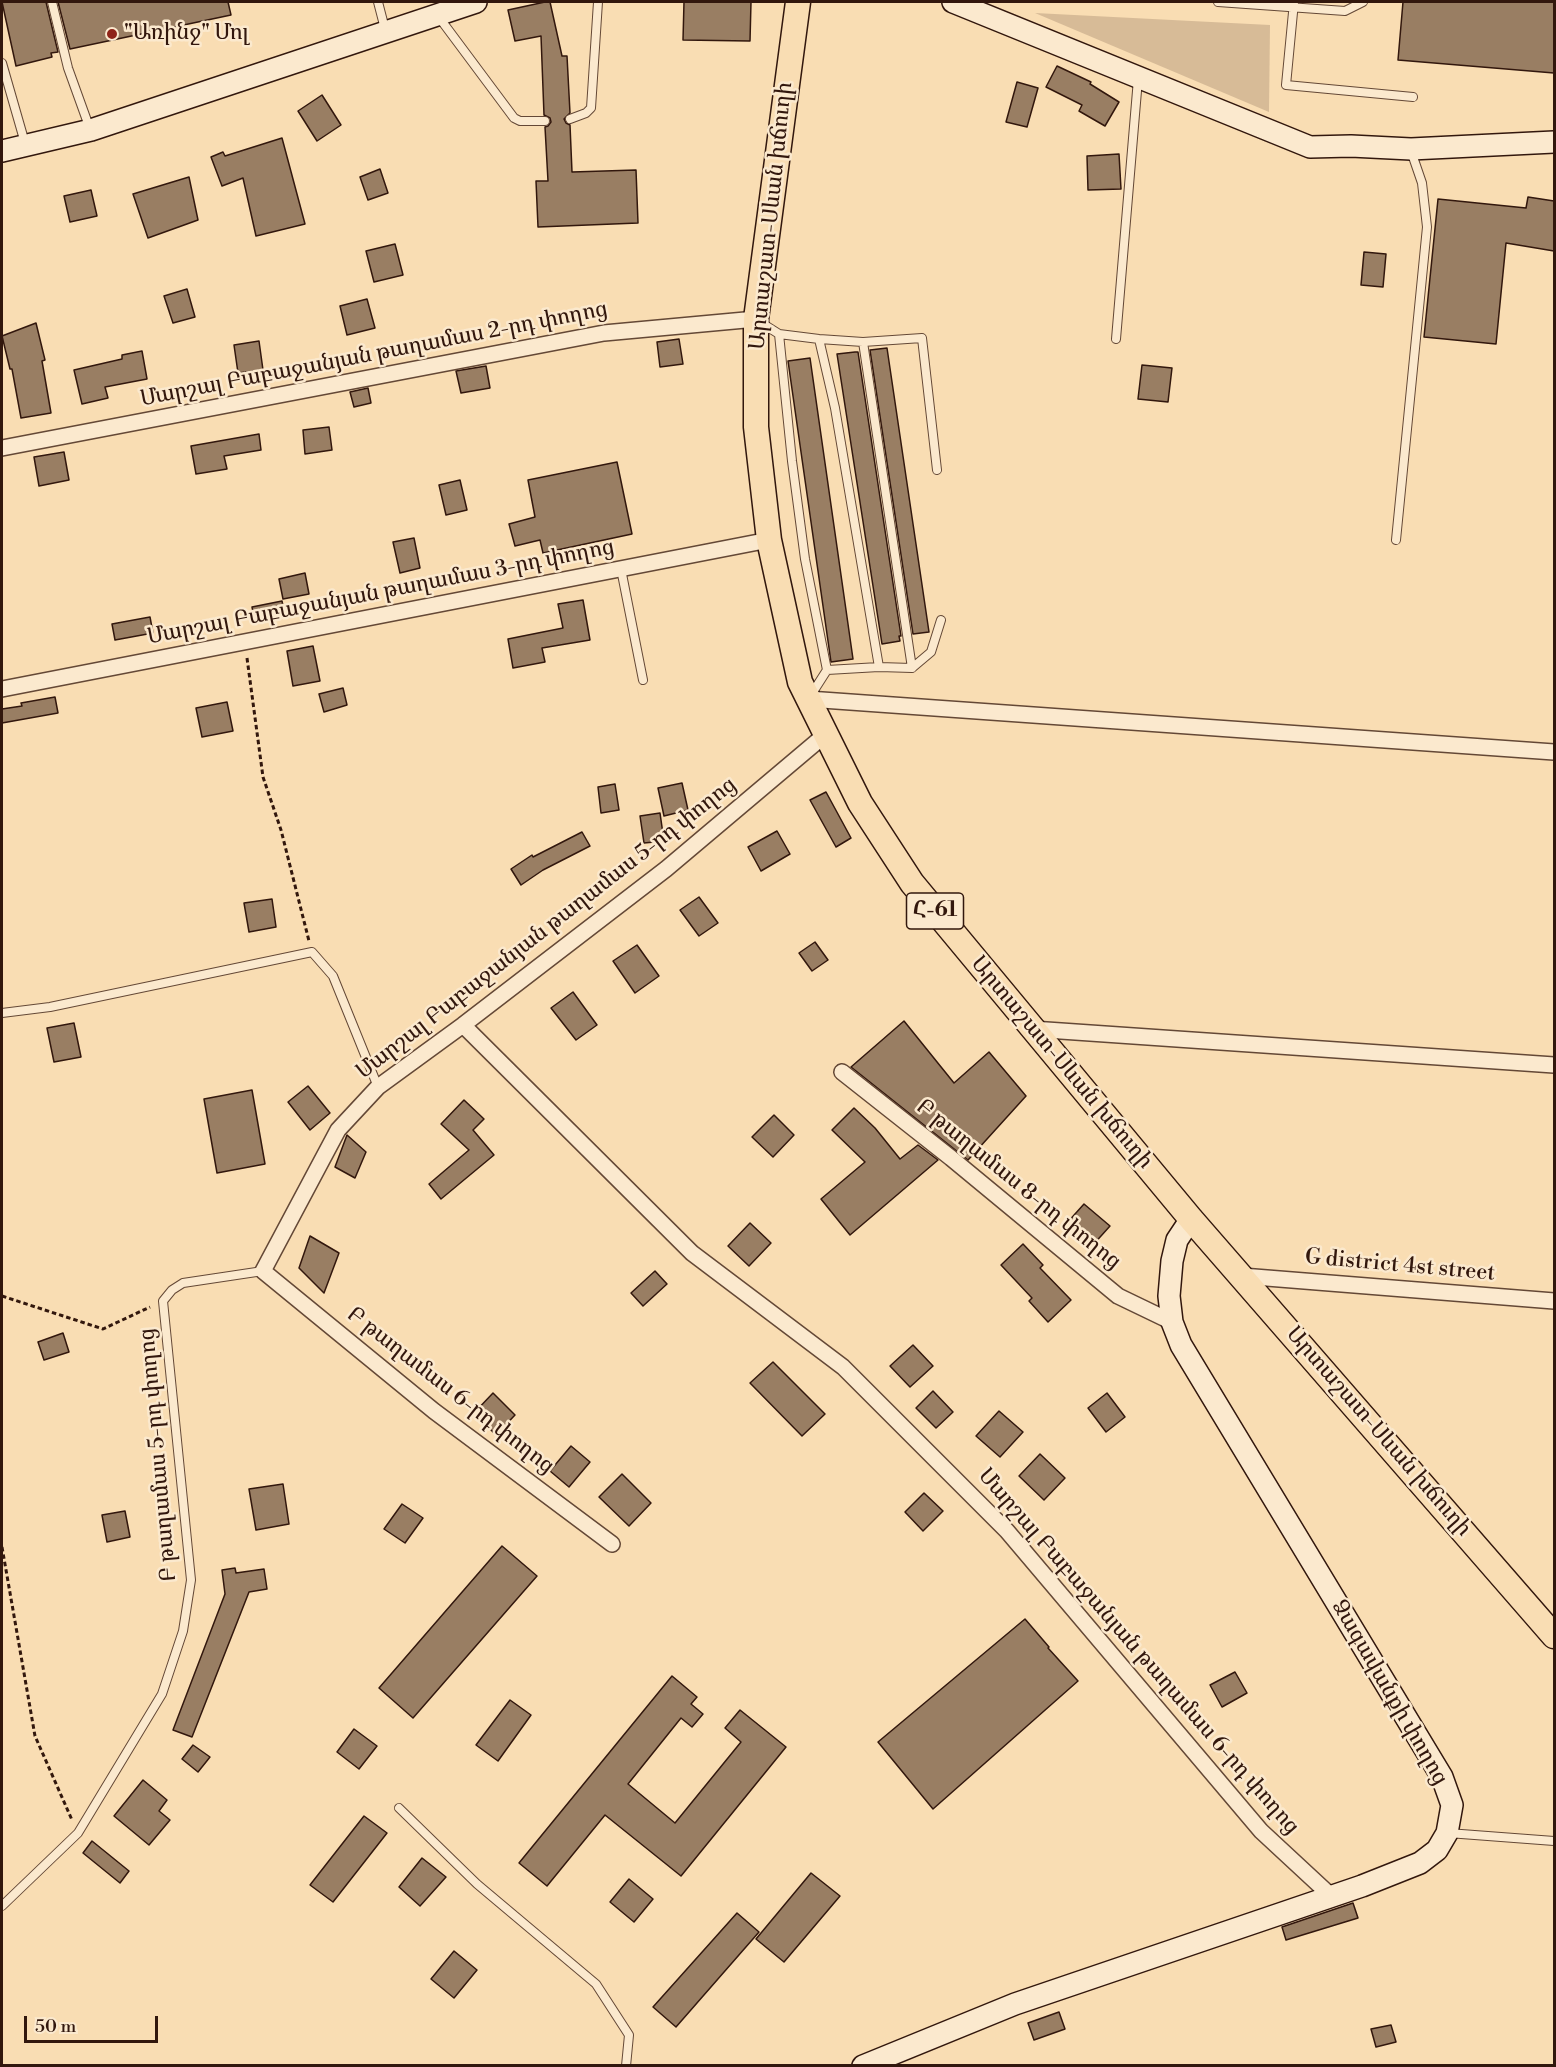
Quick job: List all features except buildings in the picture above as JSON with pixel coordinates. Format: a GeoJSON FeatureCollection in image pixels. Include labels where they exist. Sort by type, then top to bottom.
{"type":"FeatureCollection","features":[{"type":"Feature","properties":{"kind":"main road","name":"Արտաշատ-Սևան խճուղի"},"geometry":{"type":"LineString","coordinates":[[798,2],[756,319],[756,427],[769,540],[800,682],[860,803],[912,883],[1191,1219],[1554,1636]]}},
{"type":"Feature","properties":{"kind":"street"},"geometry":{"type":"LineString","coordinates":[[2,151],[91,130],[476,2]]}},
{"type":"Feature","properties":{"kind":"street"},"geometry":{"type":"LineString","coordinates":[[953,2],[1310,147],[1351,146],[1411,149],[1554,142]]}},
{"type":"Feature","properties":{"kind":"street","name":"Մարշալ Բաբաջանյան թաղամաս 2-րդ փողոց"},"geometry":{"type":"LineString","coordinates":[[2,448],[604,333],[756,319]]}},
{"type":"Feature","properties":{"kind":"street","name":"Մարշալ Բաբաջանյան թաղամաս 3-րդ փողոց"},"geometry":{"type":"LineString","coordinates":[[2,689],[769,540]]}},
{"type":"Feature","properties":{"kind":"street"},"geometry":{"type":"LineString","coordinates":[[808,699],[1554,752]]}},
{"type":"Feature","properties":{"kind":"street","name":"Մարշալ Բաբաջանյան թաղամաս 5-րդ փողոց"},"geometry":{"type":"LineString","coordinates":[[263,1271],[338,1130],[378,1087],[463,1025],[666,869],[826,734]]}},
{"type":"Feature","properties":{"kind":"street","name":"Մարշալ Բաբաջանյան թաղամաս 6-րդ փողոց"},"geometry":{"type":"LineString","coordinates":[[463,1025],[692,1253],[843,1367],[1006,1532],[1261,1831],[1330,1895]]}},
{"type":"Feature","properties":{"kind":"street"},"geometry":{"type":"LineString","coordinates":[[1032,1029],[1554,1065]]}},
{"type":"Feature","properties":{"kind":"street","name":"Բ թաղամաս 8-րդ փողոց"},"geometry":{"type":"LineString","coordinates":[[842,1072],[951,1158],[1118,1296],[1172,1322]]}},
{"type":"Feature","properties":{"kind":"street","name":"Ձագավանքի փողոց"},"geometry":{"type":"LineString","coordinates":[[862,2066],[1015,2004],[1362,1886],[1420,1863],[1437,1851],[1447,1833],[1452,1806],[1442,1777],[1181,1345],[1172,1322],[1169,1296],[1172,1261],[1177,1240],[1191,1219]]}},
{"type":"Feature","properties":{"kind":"street","name":"Բ թաղամաս 6-րդ փողոց"},"geometry":{"type":"LineString","coordinates":[[263,1271],[434,1411],[612,1544]]}},
{"type":"Feature","properties":{"kind":"street","name":"G district 4st street"},"geometry":{"type":"LineString","coordinates":[[1242,1276],[1554,1302]]}},
{"type":"Feature","properties":{"kind":"lane"},"geometry":{"type":"LineString","coordinates":[[52,2],[68,68],[91,130]]}},
{"type":"Feature","properties":{"kind":"lane"},"geometry":{"type":"LineString","coordinates":[[378,2],[385,32]]}},
{"type":"Feature","properties":{"kind":"lane"},"geometry":{"type":"LineString","coordinates":[[570,119],[586,113],[591,108],[598,2]]}},
{"type":"Feature","properties":{"kind":"lane"},"geometry":{"type":"LineString","coordinates":[[1218,2],[1294,4],[1345,11],[1362,2]]}},
{"type":"Feature","properties":{"kind":"lane"},"geometry":{"type":"LineString","coordinates":[[1294,4],[1286,85],[1413,97]]}},
{"type":"Feature","properties":{"kind":"lane"},"geometry":{"type":"LineString","coordinates":[[437,14],[514,118],[520,121],[545,121]]}},
{"type":"Feature","properties":{"kind":"lane"},"geometry":{"type":"LineString","coordinates":[[2,63],[26,145]]}},
{"type":"Feature","properties":{"kind":"lane"},"geometry":{"type":"LineString","coordinates":[[1116,339],[1138,77]]}},
{"type":"Feature","properties":{"kind":"lane"},"geometry":{"type":"LineString","coordinates":[[1396,540],[1428,227],[1422,183],[1411,149]]}},
{"type":"Feature","properties":{"kind":"lane"},"geometry":{"type":"LineString","coordinates":[[756,319],[779,334],[819,339],[862,342],[922,338],[937,470]]}},
{"type":"Feature","properties":{"kind":"lane"},"geometry":{"type":"LineString","coordinates":[[779,334],[805,559],[827,670],[808,699]]}},
{"type":"Feature","properties":{"kind":"lane"},"geometry":{"type":"LineString","coordinates":[[819,339],[835,408],[879,667]]}},
{"type":"Feature","properties":{"kind":"lane"},"geometry":{"type":"LineString","coordinates":[[862,342],[912,668]]}},
{"type":"Feature","properties":{"kind":"lane"},"geometry":{"type":"LineString","coordinates":[[621,569],[643,680]]}},
{"type":"Feature","properties":{"kind":"lane"},"geometry":{"type":"LineString","coordinates":[[827,670],[912,668],[932,652],[941,621]]}},
{"type":"Feature","properties":{"kind":"lane"},"geometry":{"type":"LineString","coordinates":[[2,1013],[50,1007],[312,952],[333,976],[378,1087]]}},
{"type":"Feature","properties":{"kind":"lane","name":"Բ թաղամաս 5-րդ փողոց"},"geometry":{"type":"LineString","coordinates":[[2,1906],[78,1833],[162,1694],[183,1631],[191,1580],[163,1301],[172,1290],[183,1283],[263,1271]]}},
{"type":"Feature","properties":{"kind":"lane"},"geometry":{"type":"LineString","coordinates":[[399,1808],[477,1884],[596,1984],[629,2035],[626,2066]]}},
{"type":"Feature","properties":{"kind":"lane"},"geometry":{"type":"LineString","coordinates":[[1447,1833],[1554,1841]]}},
{"type":"Feature","properties":{"kind":"path"},"geometry":{"type":"LineString","coordinates":[[245,642],[263,777],[280,830],[312,952]]}},
{"type":"Feature","properties":{"kind":"path"},"geometry":{"type":"LineString","coordinates":[[2,1296],[103,1329],[163,1301]]}},
{"type":"Feature","properties":{"kind":"path"},"geometry":{"type":"LineString","coordinates":[[2,1547],[35,1736],[78,1833]]}},
{"type":"Feature","properties":{"kind":"shaded area"},"geometry":{"type":"Polygon","coordinates":[[[1035,13],[1270,25],[1269,112],[1035,13]]]}},
{"type":"Feature","properties":{"kind":"place","name":"\"Առինջ\" Մոլ"},"geometry":{"type":"Point","coordinates":[112,34]}}]}
